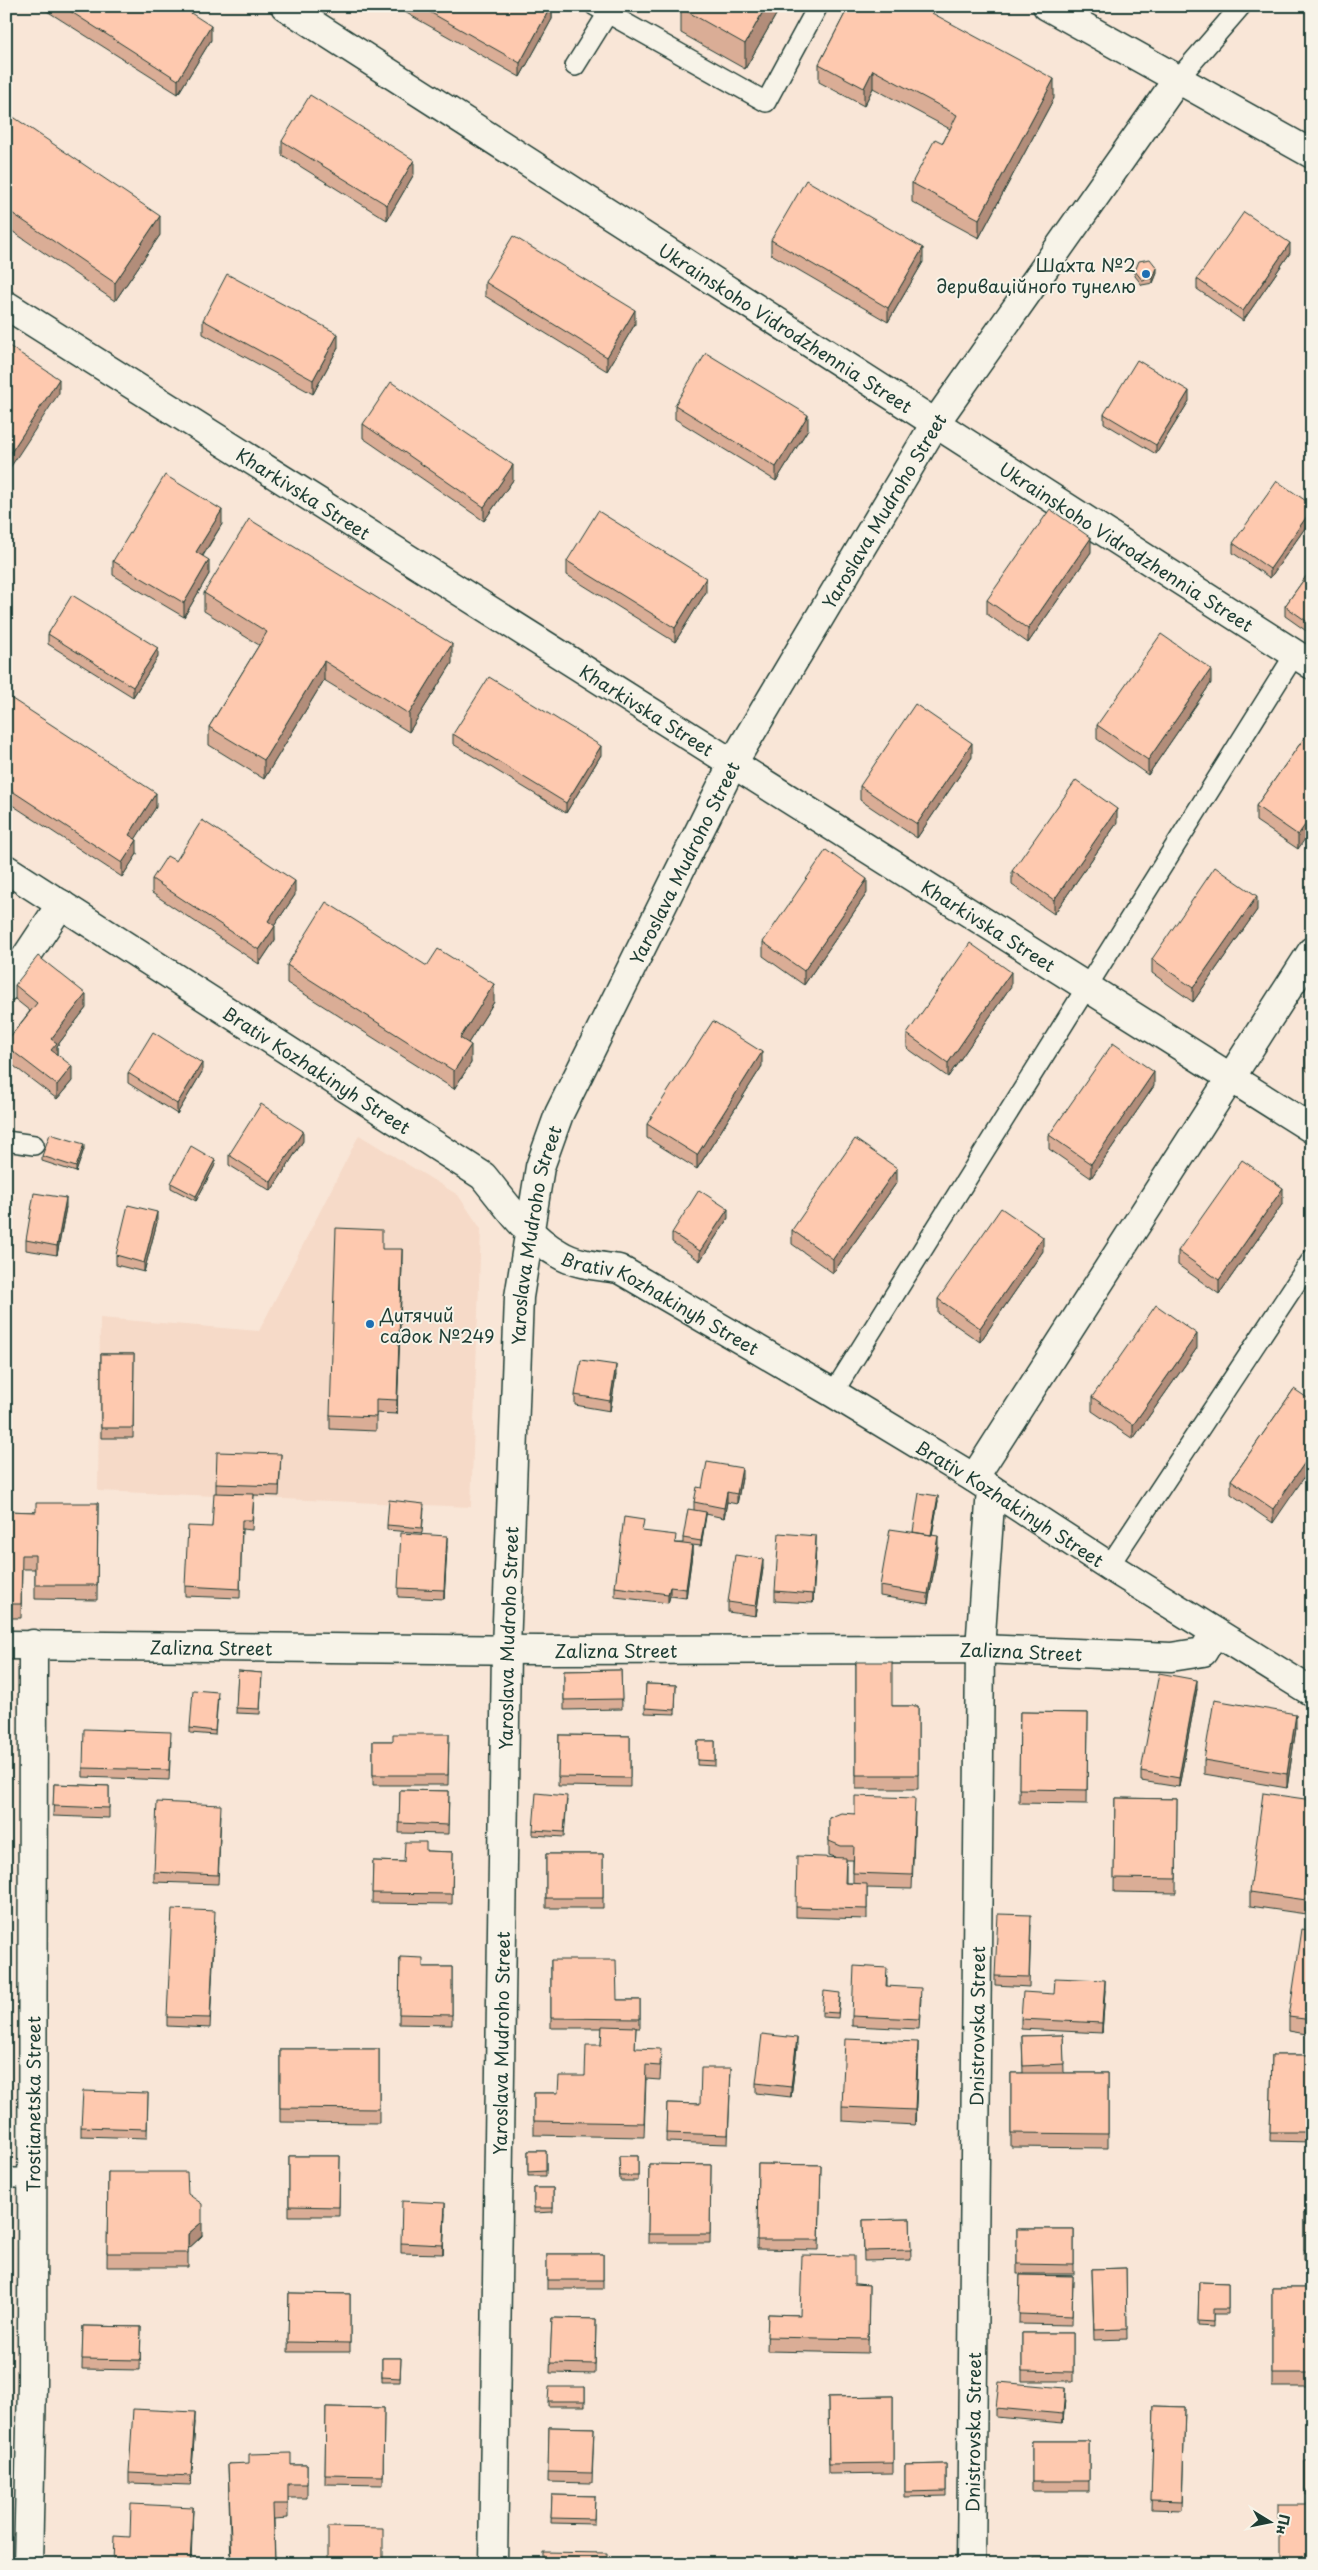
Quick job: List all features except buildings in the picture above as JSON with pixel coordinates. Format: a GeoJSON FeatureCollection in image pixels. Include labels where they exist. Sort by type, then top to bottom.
{"type":"FeatureCollection","features":[{"type":"Feature","properties":{"kind":"street","name":"Ukrainskoho Vidrodzhennia Street"},"geometry":{"type":"LineString","coordinates":[[285,6],[936,422],[1303,660]]}},
{"type":"Feature","properties":{"kind":"street"},"geometry":{"type":"LineString","coordinates":[[1047,6],[1312,154]]}},
{"type":"Feature","properties":{"kind":"street","name":"Yaroslava Mudroho Street"},"geometry":{"type":"LineString","coordinates":[[493,2564],[506,1649],[519,1297],[540,1167],[559,1114],[733,763],[936,422],[1177,80]]}},
{"type":"Feature","properties":{"kind":"street","name":"Kharkivska Street"},"geometry":{"type":"LineString","coordinates":[[6,305],[1312,1130]]}},
{"type":"Feature","properties":{"kind":"street","name":"Brativ Kozhakinyh Street"},"geometry":{"type":"LineString","coordinates":[[6,868],[483,1176],[528,1232],[560,1255],[588,1265],[619,1269],[833,1393],[983,1484],[1109,1566],[1312,1692]]}},
{"type":"Feature","properties":{"kind":"street"},"geometry":{"type":"LineString","coordinates":[[6,987],[60,904]]}},
{"type":"Feature","properties":{"kind":"street"},"geometry":{"type":"LineString","coordinates":[[983,1484],[1230,1079],[1312,950]]}},
{"type":"Feature","properties":{"kind":"street","name":"Dnistrovska Street"},"geometry":{"type":"LineString","coordinates":[[971,2564],[983,1484]]}},
{"type":"Feature","properties":{"kind":"street","name":"Zalizna Street"},"geometry":{"type":"LineString","coordinates":[[6,1645],[506,1649],[980,1648],[1171,1657],[1203,1652],[1214,1632]]}},
{"type":"Feature","properties":{"kind":"street","name":"Trostianetska Street"},"geometry":{"type":"LineString","coordinates":[[28,2564],[32,2383],[19,2178],[33,1644]]}},
{"type":"Feature","properties":{"kind":"lane"},"geometry":{"type":"LineString","coordinates":[[575,66],[602,10],[766,102],[818,6]]}},
{"type":"Feature","properties":{"kind":"lane"},"geometry":{"type":"LineString","coordinates":[[1177,80],[1241,6]]}},
{"type":"Feature","properties":{"kind":"lane"},"geometry":{"type":"LineString","coordinates":[[833,1393],[1085,987],[1303,660]]}},
{"type":"Feature","properties":{"kind":"lane"},"geometry":{"type":"LineString","coordinates":[[6,1141],[34,1145]]}},
{"type":"Feature","properties":{"kind":"lane"},"geometry":{"type":"LineString","coordinates":[[1109,1566],[1312,1258]]}},
{"type":"Feature","properties":{"kind":"shaded area","name":"Дитячий садок №249"},"geometry":{"type":"Polygon","coordinates":[[[359,1135],[458,1195],[481,1229],[471,1507],[98,1491],[100,1318],[259,1331],[359,1135]]]}},
{"type":"Feature","properties":{"kind":"place","name":"Шахта №2 дериваційного тунелю"},"geometry":{"type":"Point","coordinates":[1146,274]}},
{"type":"Feature","properties":{"kind":"place","name":"Дитячий садок №249"},"geometry":{"type":"Point","coordinates":[370,1324]}}]}
